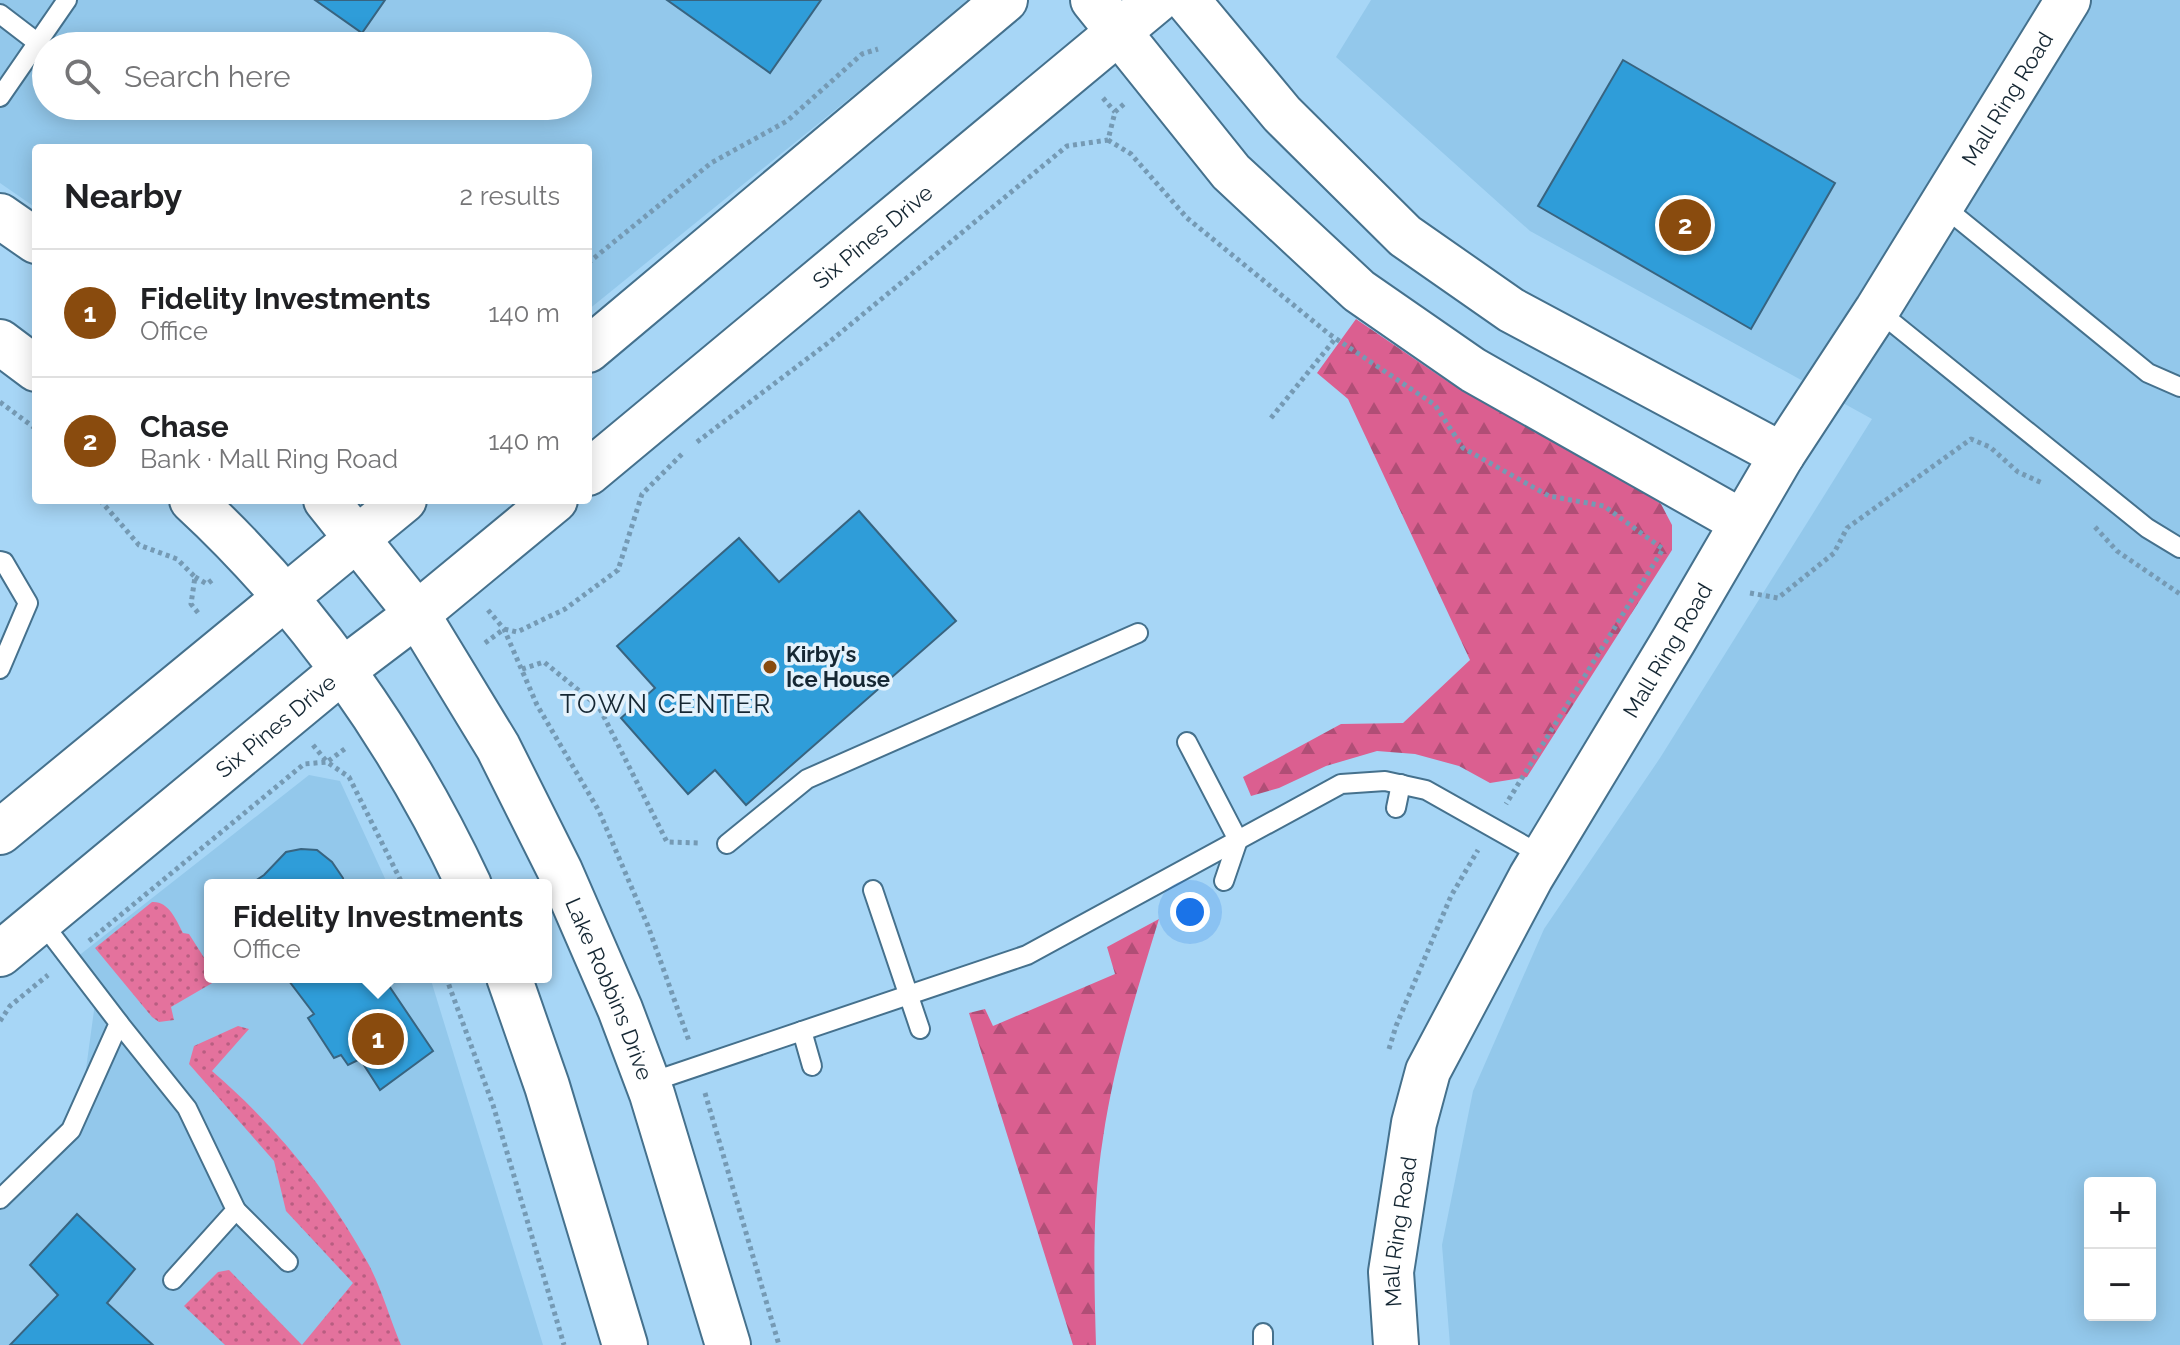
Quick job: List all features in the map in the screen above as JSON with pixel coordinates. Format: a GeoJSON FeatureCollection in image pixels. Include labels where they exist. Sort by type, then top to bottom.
{"type":"FeatureCollection","features":[{"type":"Feature","properties":{"kind":"street"},"geometry":{"type":"LineString","coordinates":[[592,347],[1005,0]]}},
{"type":"Feature","properties":{"kind":"street","name":"Six Pines Drive"},"geometry":{"type":"LineString","coordinates":[[592,469],[1106,16],[1157,0]]}},
{"type":"Feature","properties":{"kind":"street"},"geometry":{"type":"LineString","coordinates":[[1187,0],[1282,114],[1405,236],[1511,310],[1782,455]]}},
{"type":"Feature","properties":{"kind":"street","name":"Mall Ring Road"},"geometry":{"type":"LineString","coordinates":[[1396,1345],[1391,1272],[1414,1123],[1428,1071],[1543,856],[1782,455],[1943,206],[2068,0]]}},
{"type":"Feature","properties":{"kind":"street"},"geometry":{"type":"LineString","coordinates":[[1106,16],[1231,172],[1359,291],[1473,370],[1742,522]]}},
{"type":"Feature","properties":{"kind":"street"},"geometry":{"type":"LineString","coordinates":[[0,216],[32,238]]}},
{"type":"Feature","properties":{"kind":"street"},"geometry":{"type":"LineString","coordinates":[[0,342],[32,366]]}},
{"type":"Feature","properties":{"kind":"street"},"geometry":{"type":"LineString","coordinates":[[196,504],[284,598],[343,670],[418,786],[466,879]]}},
{"type":"Feature","properties":{"kind":"street","name":"Lake Robbins Drive"},"geometry":{"type":"LineString","coordinates":[[329,504],[417,614],[498,747],[560,871],[620,1009],[648,1083],[728,1345]]}},
{"type":"Feature","properties":{"kind":"street"},"geometry":{"type":"LineString","coordinates":[[0,832],[399,504]]}},
{"type":"Feature","properties":{"kind":"street","name":"Six Pines Drive"},"geometry":{"type":"LineString","coordinates":[[0,954],[343,670],[417,614],[550,504]]}},
{"type":"Feature","properties":{"kind":"street"},"geometry":{"type":"LineString","coordinates":[[511,983],[547,1086],[625,1345]]}},
{"type":"Feature","properties":{"kind":"lane"},"geometry":{"type":"LineString","coordinates":[[45,32],[67,0]]}},
{"type":"Feature","properties":{"kind":"lane"},"geometry":{"type":"LineString","coordinates":[[0,14],[32,38]]}},
{"type":"Feature","properties":{"kind":"lane"},"geometry":{"type":"LineString","coordinates":[[0,97],[32,52]]}},
{"type":"Feature","properties":{"kind":"lane"},"geometry":{"type":"LineString","coordinates":[[1943,206],[2148,373],[2180,387]]}},
{"type":"Feature","properties":{"kind":"lane"},"geometry":{"type":"LineString","coordinates":[[1877,310],[2147,528],[2180,548]]}},
{"type":"Feature","properties":{"kind":"lane"},"geometry":{"type":"LineString","coordinates":[[0,561],[4,562],[28,603],[0,669]]}},
{"type":"Feature","properties":{"kind":"lane"},"geometry":{"type":"LineString","coordinates":[[727,844],[807,779],[1138,633]]}},
{"type":"Feature","properties":{"kind":"lane"},"geometry":{"type":"LineString","coordinates":[[1187,742],[1238,840],[1224,881]]}},
{"type":"Feature","properties":{"kind":"lane"},"geometry":{"type":"LineString","coordinates":[[648,1083],[1027,955],[1341,784],[1385,781],[1426,790],[1543,856]]}},
{"type":"Feature","properties":{"kind":"lane"},"geometry":{"type":"LineString","coordinates":[[1396,808],[1401,784]]}},
{"type":"Feature","properties":{"kind":"lane"},"geometry":{"type":"LineString","coordinates":[[873,890],[920,1029]]}},
{"type":"Feature","properties":{"kind":"lane"},"geometry":{"type":"LineString","coordinates":[[41,921],[187,1108],[236,1210],[288,1262]]}},
{"type":"Feature","properties":{"kind":"lane"},"geometry":{"type":"LineString","coordinates":[[0,1199],[71,1130],[119,1023]]}},
{"type":"Feature","properties":{"kind":"lane"},"geometry":{"type":"LineString","coordinates":[[802,1031],[812,1066]]}},
{"type":"Feature","properties":{"kind":"lane"},"geometry":{"type":"LineString","coordinates":[[173,1280],[236,1210]]}},
{"type":"Feature","properties":{"kind":"path"},"geometry":{"type":"LineString","coordinates":[[592,260],[711,163],[787,121],[862,54],[886,46]]}},
{"type":"Feature","properties":{"kind":"path"},"geometry":{"type":"LineString","coordinates":[[1108,140],[1115,112],[1154,76]]}},
{"type":"Feature","properties":{"kind":"path"},"geometry":{"type":"LineString","coordinates":[[696,442],[828,343],[1067,146],[1108,140],[1131,154],[1187,218],[1335,339],[1435,405],[1463,448],[1549,496],[1604,506],[1663,549],[1751,593],[1778,598],[1834,553],[1847,528],[1971,439],[1990,447],[2018,472],[2051,489]]}},
{"type":"Feature","properties":{"kind":"path"},"geometry":{"type":"LineString","coordinates":[[1271,418],[1335,339]]}},
{"type":"Feature","properties":{"kind":"path"},"geometry":{"type":"LineString","coordinates":[[0,402],[32,426]]}},
{"type":"Feature","properties":{"kind":"path"},"geometry":{"type":"LineString","coordinates":[[451,669],[504,629],[517,632],[565,609],[618,570],[642,494],[685,451]]}},
{"type":"Feature","properties":{"kind":"path"},"geometry":{"type":"LineString","coordinates":[[2089,520],[2117,551],[2180,594]]}},
{"type":"Feature","properties":{"kind":"path"},"geometry":{"type":"LineString","coordinates":[[1388,1055],[1396,1026],[1451,896],[1663,549]]}},
{"type":"Feature","properties":{"kind":"path"},"geometry":{"type":"LineString","coordinates":[[522,669],[544,662],[599,707],[667,842],[727,844]]}},
{"type":"Feature","properties":{"kind":"path"},"geometry":{"type":"LineString","coordinates":[[0,1021],[10,1006],[304,764],[327,762],[378,724]]}},
{"type":"Feature","properties":{"kind":"path"},"geometry":{"type":"LineString","coordinates":[[327,762],[349,777],[400,879]]}},
{"type":"Feature","properties":{"kind":"path"},"geometry":{"type":"LineString","coordinates":[[448,983],[493,1105],[564,1345]]}},
{"type":"Feature","properties":{"kind":"shaded area"},"geometry":{"type":"Polygon","coordinates":[[[0,0],[971,0],[592,307],[592,144],[32,144],[32,205],[0,183],[0,0]]]}},
{"type":"Feature","properties":{"kind":"shaded area"},"geometry":{"type":"Polygon","coordinates":[[[1371,0],[2180,0],[2180,1345],[1450,1345],[1442,1245],[1473,1091],[1544,929],[1660,758],[1872,419],[1530,231],[1336,57],[1371,0]]]}},
{"type":"Feature","properties":{"kind":"shaded area"},"geometry":{"type":"Polygon","coordinates":[[[309,775],[340,781],[385,879],[204,879],[204,983],[432,983],[543,1345],[0,1345],[0,1209],[77,1135],[95,1003],[77,957],[309,775]]]}},
{"type":"Feature","properties":{"kind":"shaded area"},"geometry":{"type":"Polygon","coordinates":[[[152,902],[158,903],[171,912],[183,933],[189,934],[204,958],[204,983],[212,983],[171,1007],[174,1020],[159,1022],[95,948],[152,902]]]}},
{"type":"Feature","properties":{"kind":"shaded area"},"geometry":{"type":"Polygon","coordinates":[[[238,1026],[249,1029],[212,1071],[279,1137],[337,1211],[374,1275],[401,1345],[302,1345],[353,1283],[286,1211],[274,1161],[189,1064],[194,1046],[238,1026]]]}},
{"type":"Feature","properties":{"kind":"shaded area"},"geometry":{"type":"Polygon","coordinates":[[[229,1270],[302,1345],[225,1345],[184,1306],[218,1272],[229,1270]]]}},
{"type":"Feature","properties":{"kind":"green space"},"geometry":{"type":"Polygon","coordinates":[[[1356,319],[1447,381],[1621,477],[1661,504],[1672,525],[1672,550],[1527,777],[1490,783],[1459,766],[1415,754],[1377,751],[1326,766],[1279,788],[1251,796],[1243,777],[1341,724],[1403,723],[1470,660],[1348,399],[1317,373],[1356,319]]]}},
{"type":"Feature","properties":{"kind":"green space"},"geometry":{"type":"Polygon","coordinates":[[[1159,919],[1120,1054],[1099,1164],[1094,1267],[1096,1345],[1073,1345],[969,1013],[985,1009],[993,1026],[1115,974],[1107,947],[1159,919]]]}},
{"type":"Feature","properties":{"kind":"building"},"geometry":{"type":"Polygon","coordinates":[[[315,0],[385,0],[361,32],[315,0]]]}},
{"type":"Feature","properties":{"kind":"building"},"geometry":{"type":"Polygon","coordinates":[[[667,0],[821,0],[770,73],[667,0]]]}},
{"type":"Feature","properties":{"kind":"building"},"geometry":{"type":"Polygon","coordinates":[[[1623,60],[1835,183],[1751,329],[1538,206],[1623,60]]]}},
{"type":"Feature","properties":{"kind":"building","name":"Kirby's Ice House"},"geometry":{"type":"Polygon","coordinates":[[[859,511],[956,621],[746,805],[715,770],[688,794],[621,718],[655,688],[617,646],[739,538],[779,582],[859,511]]]}},
{"type":"Feature","properties":{"kind":"building"},"geometry":{"type":"Polygon","coordinates":[[[317,850],[332,862],[343,879],[258,879],[286,852],[317,850]]]}},
{"type":"Feature","properties":{"kind":"building"},"geometry":{"type":"Polygon","coordinates":[[[291,983],[387,983],[433,1051],[380,1090],[360,1059],[348,1065],[341,1055],[334,1058],[308,1018],[314,1014],[291,983]]]}},
{"type":"Feature","properties":{"kind":"building"},"geometry":{"type":"Polygon","coordinates":[[[77,1214],[135,1269],[107,1303],[153,1345],[10,1345],[58,1295],[30,1265],[77,1214]]]}},
{"type":"Feature","properties":{"kind":"place","name":"Chase"},"geometry":{"type":"Point","coordinates":[1685,225]}},
{"type":"Feature","properties":{"kind":"place","name":"Kirby's Ice House"},"geometry":{"type":"Point","coordinates":[770,667]}},
{"type":"Feature","properties":{"kind":"place","name":"Fidelity Investments"},"geometry":{"type":"Point","coordinates":[378,1039]}},
{"type":"Feature","properties":{"kind":"district","name":"TOWN CENTER"},"geometry":{"type":"Point","coordinates":[666,704]}}]}
